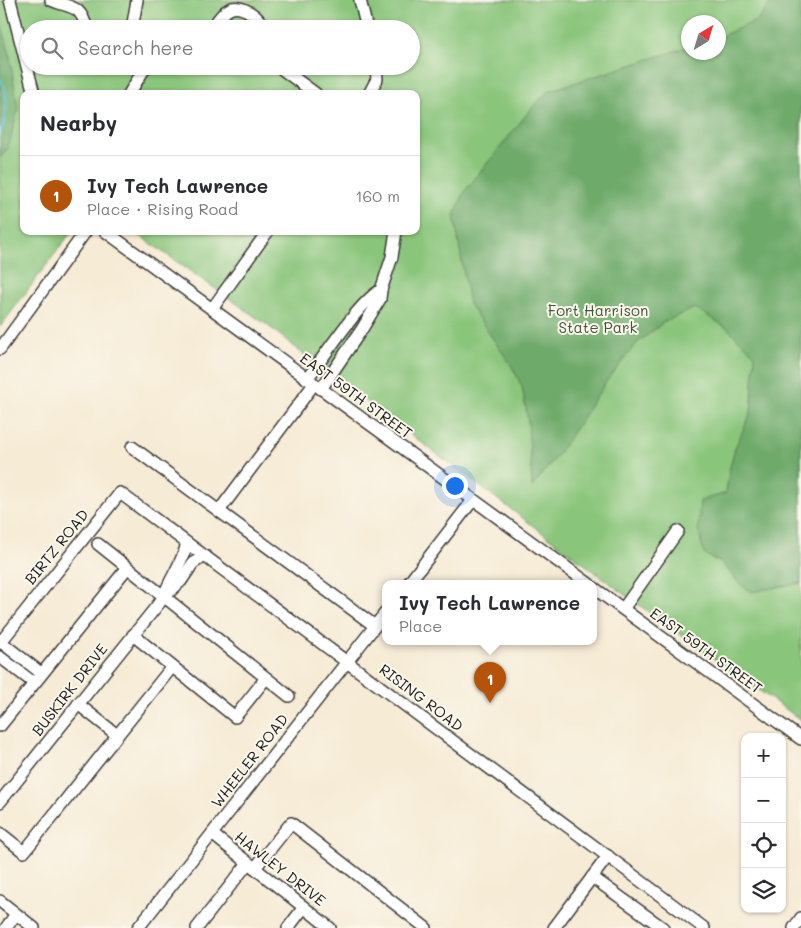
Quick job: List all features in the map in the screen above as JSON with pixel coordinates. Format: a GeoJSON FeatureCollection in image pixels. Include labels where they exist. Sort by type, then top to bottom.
{"type":"FeatureCollection","features":[{"type":"Feature","properties":{"kind":"street"},"geometry":{"type":"LineString","coordinates":[[10,0],[20,39]]}},
{"type":"Feature","properties":{"kind":"street"},"geometry":{"type":"LineString","coordinates":[[51,0],[74,7],[84,20]]}},
{"type":"Feature","properties":{"kind":"street"},"geometry":{"type":"LineString","coordinates":[[134,20],[137,0]]}},
{"type":"Feature","properties":{"kind":"street"},"geometry":{"type":"LineString","coordinates":[[360,0],[365,20]]}},
{"type":"Feature","properties":{"kind":"street"},"geometry":{"type":"LineString","coordinates":[[218,20],[226,9],[236,5],[244,8],[259,20]]}},
{"type":"Feature","properties":{"kind":"street"},"geometry":{"type":"LineString","coordinates":[[29,75],[33,90]]}},
{"type":"Feature","properties":{"kind":"street"},"geometry":{"type":"LineString","coordinates":[[131,90],[141,75]]}},
{"type":"Feature","properties":{"kind":"street"},"geometry":{"type":"LineString","coordinates":[[290,75],[311,90]]}},
{"type":"Feature","properties":{"kind":"street"},"geometry":{"type":"LineString","coordinates":[[371,90],[377,79],[377,75]]}},
{"type":"Feature","properties":{"kind":"street"},"geometry":{"type":"LineString","coordinates":[[0,349],[83,235]]}},
{"type":"Feature","properties":{"kind":"street","name":"EAST 59TH STREET"},"geometry":{"type":"LineString","coordinates":[[111,235],[584,580]]}},
{"type":"Feature","properties":{"kind":"street"},"geometry":{"type":"LineString","coordinates":[[212,309],[265,235]]}},
{"type":"Feature","properties":{"kind":"street"},"geometry":{"type":"LineString","coordinates":[[219,512],[314,384],[362,330],[380,300],[381,290],[392,257],[395,235]]}},
{"type":"Feature","properties":{"kind":"street"},"geometry":{"type":"LineString","coordinates":[[314,384],[352,319],[374,294],[381,290]]}},
{"type":"Feature","properties":{"kind":"street"},"geometry":{"type":"LineString","coordinates":[[132,447],[375,626]]}},
{"type":"Feature","properties":{"kind":"street","name":"RISING ROAD"},"geometry":{"type":"LineString","coordinates":[[120,493],[704,928]]}},
{"type":"Feature","properties":{"kind":"street","name":"BIRTZ ROAD"},"geometry":{"type":"LineString","coordinates":[[1,642],[120,493]]}},
{"type":"Feature","properties":{"kind":"street"},"geometry":{"type":"LineString","coordinates":[[411,580],[474,500]]}},
{"type":"Feature","properties":{"kind":"street"},"geometry":{"type":"LineString","coordinates":[[623,609],[678,531]]}},
{"type":"Feature","properties":{"kind":"street","name":"BUSKIRK DRIVE"},"geometry":{"type":"LineString","coordinates":[[164,597],[172,574],[184,556],[187,543]]}},
{"type":"Feature","properties":{"kind":"street"},"geometry":{"type":"LineString","coordinates":[[98,544],[290,696]]}},
{"type":"Feature","properties":{"kind":"street","name":"BUSKIRK DRIVE"},"geometry":{"type":"LineString","coordinates":[[0,802],[164,597],[181,581],[194,563],[205,556]]}},
{"type":"Feature","properties":{"kind":"street"},"geometry":{"type":"LineString","coordinates":[[0,726],[127,568]]}},
{"type":"Feature","properties":{"kind":"street","name":"EAST 59TH STREET"},"geometry":{"type":"LineString","coordinates":[[597,590],[801,739]]}},
{"type":"Feature","properties":{"kind":"street","name":"WHEELER ROAD"},"geometry":{"type":"LineString","coordinates":[[138,928],[382,617]]}},
{"type":"Feature","properties":{"kind":"street"},"geometry":{"type":"LineString","coordinates":[[134,635],[235,717],[266,678]]}},
{"type":"Feature","properties":{"kind":"street"},"geometry":{"type":"LineString","coordinates":[[1,642],[41,674]]}},
{"type":"Feature","properties":{"kind":"street"},"geometry":{"type":"LineString","coordinates":[[0,657],[34,683]]}},
{"type":"Feature","properties":{"kind":"street"},"geometry":{"type":"LineString","coordinates":[[0,833],[24,852],[172,667]]}},
{"type":"Feature","properties":{"kind":"street"},"geometry":{"type":"LineString","coordinates":[[78,704],[117,735]]}},
{"type":"Feature","properties":{"kind":"street"},"geometry":{"type":"LineString","coordinates":[[197,928],[291,823],[426,928]]}},
{"type":"Feature","properties":{"kind":"street","name":"HAWLEY DRIVE"},"geometry":{"type":"LineString","coordinates":[[212,834],[330,928]]}},
{"type":"Feature","properties":{"kind":"street"},"geometry":{"type":"LineString","coordinates":[[554,928],[608,856]]}},
{"type":"Feature","properties":{"kind":"street"},"geometry":{"type":"LineString","coordinates":[[592,877],[663,928]]}},
{"type":"Feature","properties":{"kind":"street"},"geometry":{"type":"LineString","coordinates":[[0,901],[34,928]]}},
{"type":"Feature","properties":{"kind":"street"},"geometry":{"type":"LineString","coordinates":[[288,928],[304,907]]}},
{"type":"Feature","properties":{"kind":"street"},"geometry":{"type":"LineString","coordinates":[[6,928],[16,914]]}},
{"type":"Feature","properties":{"kind":"street"},"geometry":{"type":"LineString","coordinates":[[794,928],[801,918]]}},
{"type":"Feature","properties":{"kind":"green space","name":"Fort Harrison State Park"},"geometry":{"type":"Polygon","coordinates":[[[0,0],[801,0],[801,720],[639,605],[267,325],[139,235],[420,235],[420,90],[20,90],[20,235],[69,235],[0,327],[0,0]]]}},
{"type":"Feature","properties":{"kind":"green space"},"geometry":{"type":"Polygon","coordinates":[[[773,0],[801,0],[801,583],[751,592],[739,583],[723,564],[704,554],[698,528],[700,501],[726,493],[735,448],[751,413],[755,355],[727,328],[695,308],[664,322],[636,344],[606,382],[559,453],[532,487],[528,422],[522,386],[511,365],[469,304],[454,215],[465,191],[531,109],[548,91],[681,49],[681,60],[726,60],[726,34],[758,20],[773,0]]]}},
{"type":"Feature","properties":{"kind":"green space"},"geometry":{"type":"Polygon","coordinates":[[[0,19],[9,51],[18,110],[8,148],[0,158],[0,19]]]}},
{"type":"Feature","properties":{"kind":"waterway"},"geometry":{"type":"LineString","coordinates":[[0,79],[6,99],[4,121],[0,134]]}},
{"type":"Feature","properties":{"kind":"place","name":"Ivy Tech Lawrence"},"geometry":{"type":"Point","coordinates":[490,703]}}]}
